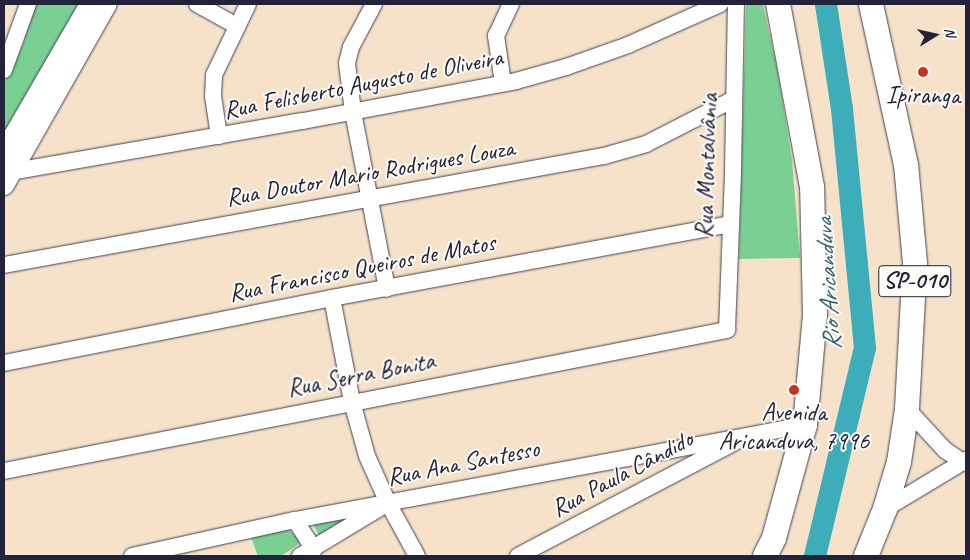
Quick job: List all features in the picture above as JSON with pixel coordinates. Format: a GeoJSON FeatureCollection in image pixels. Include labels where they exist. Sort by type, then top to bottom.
{"type":"FeatureCollection","features":[{"type":"Feature","properties":{"kind":"highway"},"geometry":{"type":"LineString","coordinates":[[766,556],[774,538],[805,425],[815,316],[812,187],[778,4]]}},
{"type":"Feature","properties":{"kind":"highway","name":"SP-010"},"geometry":{"type":"LineString","coordinates":[[866,556],[885,509],[899,462],[907,409],[916,263],[906,165],[871,4]]}},
{"type":"Feature","properties":{"kind":"main road"},"geometry":{"type":"LineString","coordinates":[[5,172],[90,4]]}},
{"type":"Feature","properties":{"kind":"main road"},"geometry":{"type":"LineString","coordinates":[[5,172],[107,4]]}},
{"type":"Feature","properties":{"kind":"street"},"geometry":{"type":"LineString","coordinates":[[4,70],[28,4]]}},
{"type":"Feature","properties":{"kind":"street"},"geometry":{"type":"LineString","coordinates":[[197,4],[236,26]]}},
{"type":"Feature","properties":{"kind":"street"},"geometry":{"type":"LineString","coordinates":[[220,136],[213,83],[236,26],[248,4]]}},
{"type":"Feature","properties":{"kind":"street"},"geometry":{"type":"LineString","coordinates":[[374,4],[348,55],[353,112],[387,289]]}},
{"type":"Feature","properties":{"kind":"street"},"geometry":{"type":"LineString","coordinates":[[503,83],[496,36],[511,4]]}},
{"type":"Feature","properties":{"kind":"street","name":"Rua Felisberto Augusto de Oliveira"},"geometry":{"type":"LineString","coordinates":[[5,172],[220,136],[503,83],[566,67],[628,45],[720,4]]}},
{"type":"Feature","properties":{"kind":"street","name":"Rua Montalvânia"},"geometry":{"type":"LineString","coordinates":[[727,330],[736,4]]}},
{"type":"Feature","properties":{"kind":"street","name":"Rua Doutor Mario Rodrigues Louza"},"geometry":{"type":"LineString","coordinates":[[4,265],[625,152],[646,144],[734,99]]}},
{"type":"Feature","properties":{"kind":"street","name":"Rua Francisco Queiros de Matos"},"geometry":{"type":"LineString","coordinates":[[4,363],[332,298],[730,224]]}},
{"type":"Feature","properties":{"kind":"street"},"geometry":{"type":"LineString","coordinates":[[332,298],[352,402],[367,456],[388,503],[417,556]]}},
{"type":"Feature","properties":{"kind":"street","name":"Rua Serra Bonita"},"geometry":{"type":"LineString","coordinates":[[4,472],[352,402],[727,330]]}},
{"type":"Feature","properties":{"kind":"street"},"geometry":{"type":"LineString","coordinates":[[907,409],[945,450],[965,461]]}},
{"type":"Feature","properties":{"kind":"street","name":"Rua Ana Santesso"},"geometry":{"type":"LineString","coordinates":[[132,556],[295,520],[805,425]]}},
{"type":"Feature","properties":{"kind":"street","name":"Rua Paula Cândido"},"geometry":{"type":"LineString","coordinates":[[518,556],[748,435]]}},
{"type":"Feature","properties":{"kind":"street"},"geometry":{"type":"LineString","coordinates":[[663,451],[670,461],[671,477]]}},
{"type":"Feature","properties":{"kind":"street"},"geometry":{"type":"LineString","coordinates":[[885,509],[965,461]]}},
{"type":"Feature","properties":{"kind":"street"},"geometry":{"type":"LineString","coordinates":[[295,520],[307,553],[388,503]]}},
{"type":"Feature","properties":{"kind":"green space"},"geometry":{"type":"Polygon","coordinates":[[[35,4],[77,4],[77,8],[4,134],[4,83],[23,45],[35,4]]]}},
{"type":"Feature","properties":{"kind":"green space"},"geometry":{"type":"Polygon","coordinates":[[[746,4],[763,4],[778,73],[792,160],[800,258],[739,259],[746,4]]]}},
{"type":"Feature","properties":{"kind":"green space"},"geometry":{"type":"Polygon","coordinates":[[[355,514],[320,537],[312,522],[355,514]]]}},
{"type":"Feature","properties":{"kind":"green space"},"geometry":{"type":"Polygon","coordinates":[[[286,527],[301,541],[281,556],[258,556],[250,535],[286,527]]]}},
{"type":"Feature","properties":{"kind":"waterway","name":"Rio Aricanduva"},"geometry":{"type":"LineString","coordinates":[[815,556],[865,348],[842,109],[826,4]]}},
{"type":"Feature","properties":{"kind":"place","name":"Ipiranga"},"geometry":{"type":"Point","coordinates":[923,72]}},
{"type":"Feature","properties":{"kind":"place","name":"Avenida Aricanduva, 7996"},"geometry":{"type":"Point","coordinates":[794,390]}}]}
